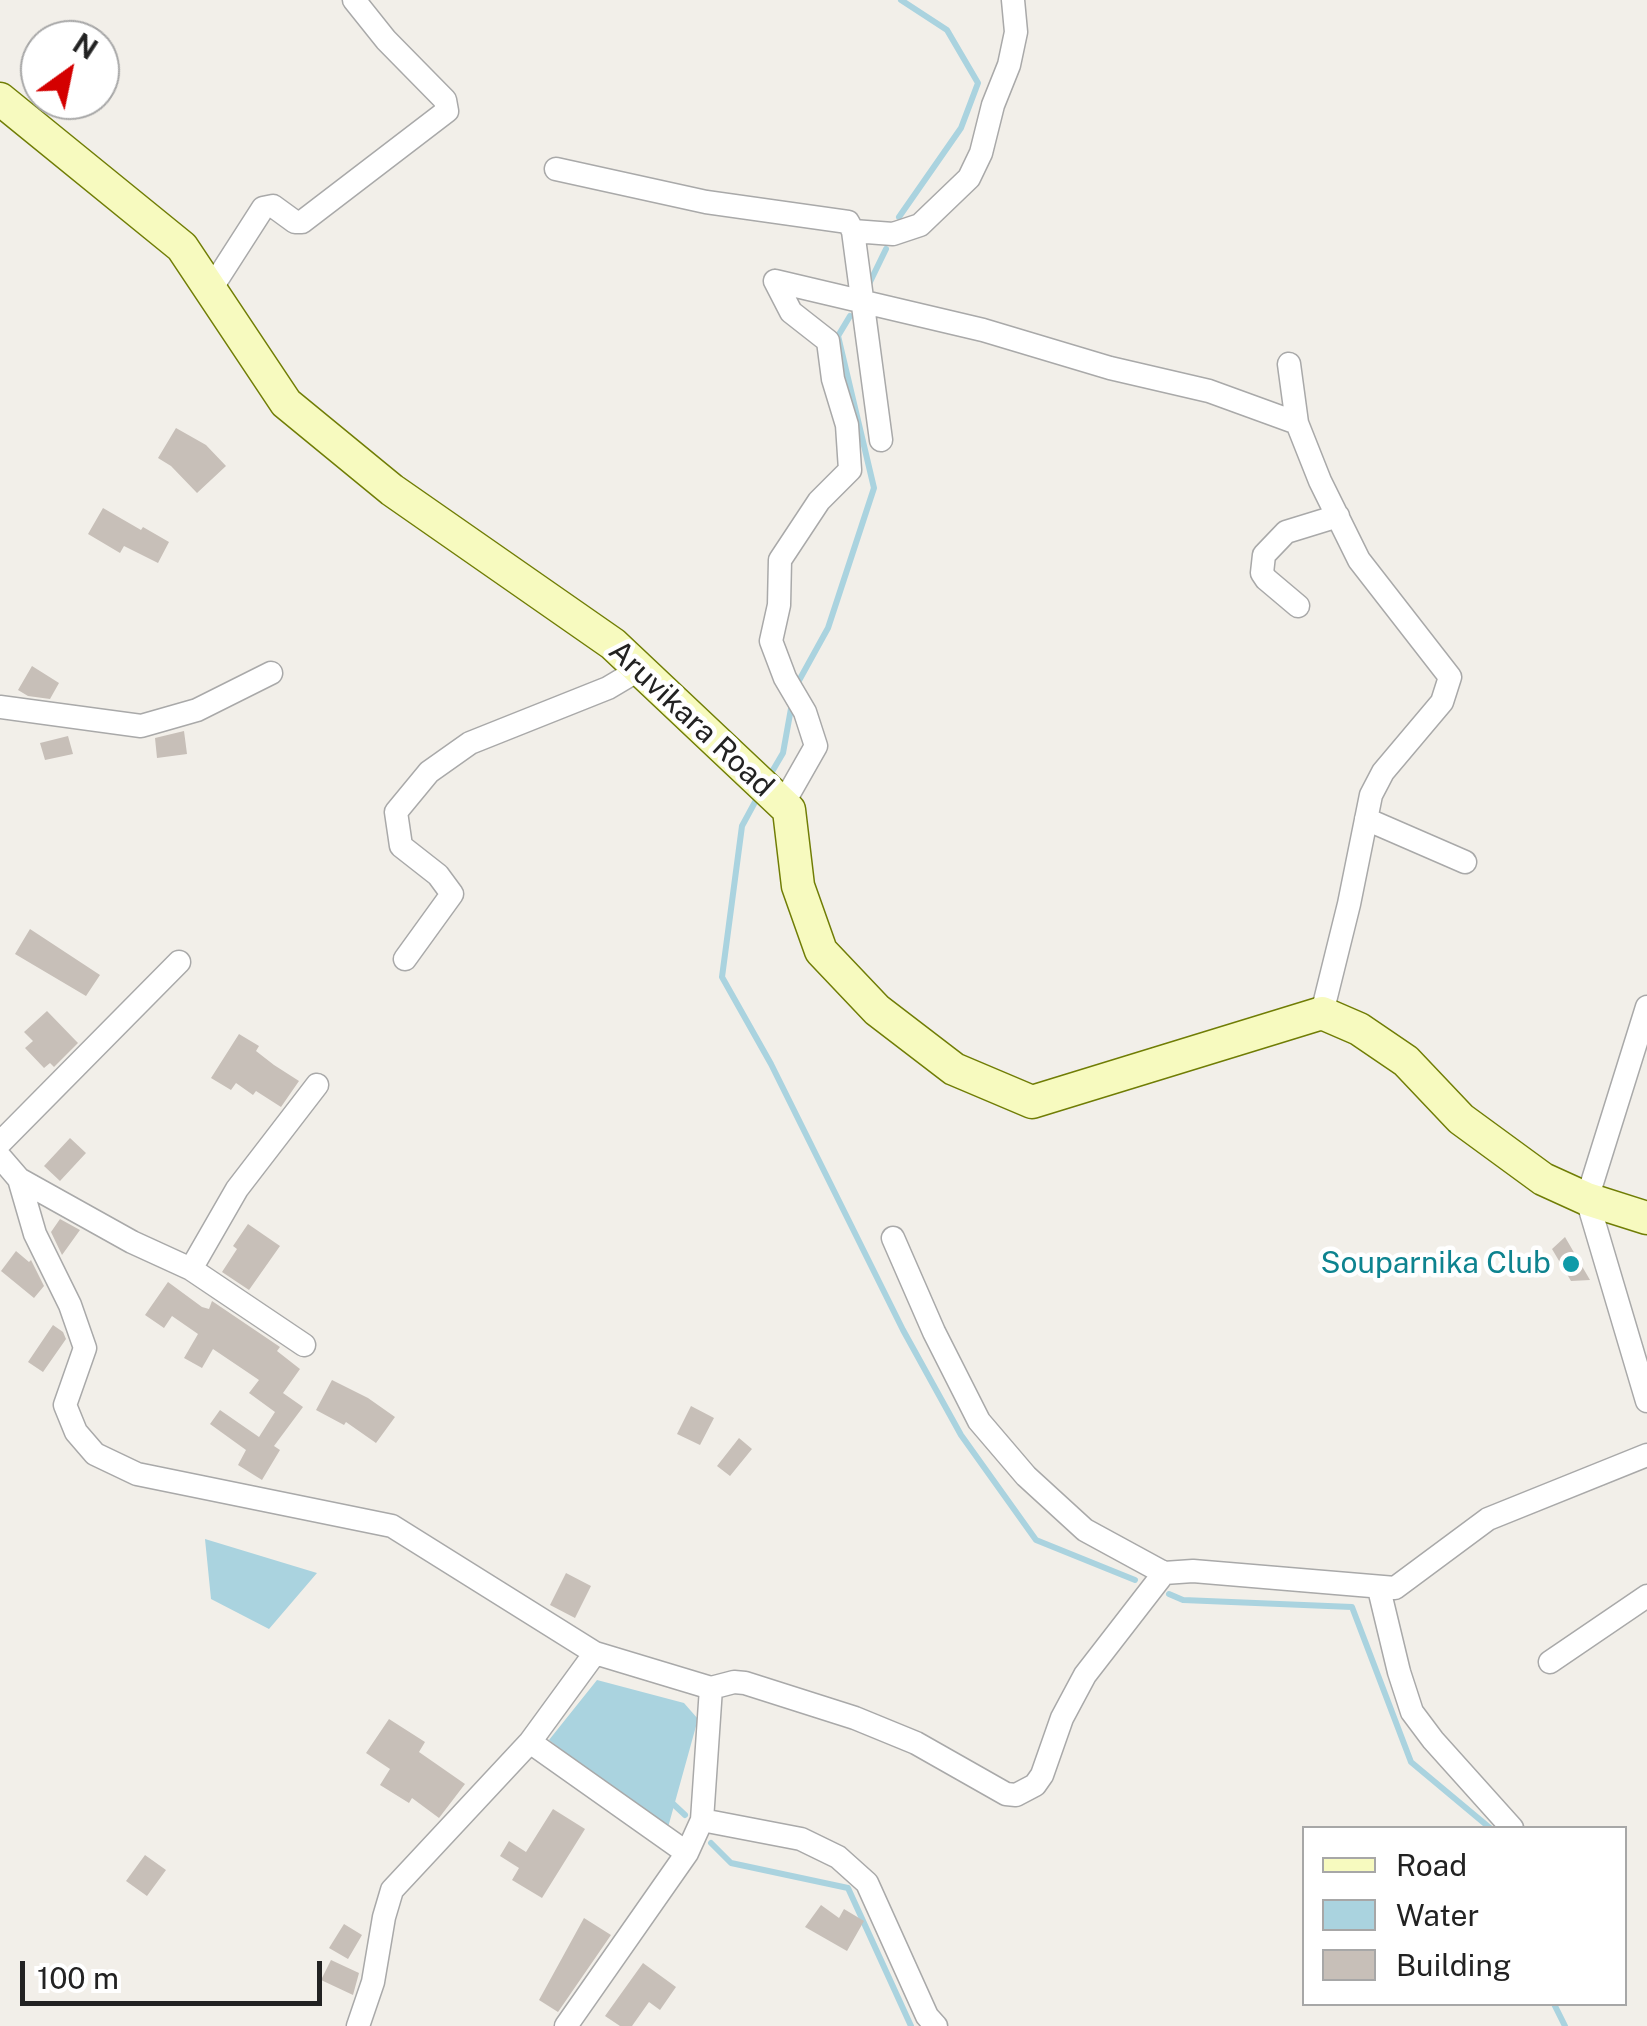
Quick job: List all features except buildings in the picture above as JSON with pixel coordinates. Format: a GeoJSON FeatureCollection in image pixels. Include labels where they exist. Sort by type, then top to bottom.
{"type":"FeatureCollection","features":[{"type":"Feature","properties":{"kind":"main road","name":"Aruvikara Road"},"geometry":{"type":"LineString","coordinates":[[0,99],[182,247],[286,403],[392,490],[613,644],[789,810],[798,886],[821,951],[877,1010],[954,1069],[1032,1102],[1322,1013]]}},
{"type":"Feature","properties":{"kind":"main road"},"geometry":{"type":"LineString","coordinates":[[1322,1013],[1359,1028],[1406,1061],[1461,1119],[1543,1179],[1647,1218]]}},
{"type":"Feature","properties":{"kind":"street"},"geometry":{"type":"LineString","coordinates":[[210,290],[262,208],[273,206],[295,222],[302,222],[447,112],[445,100],[386,40],[354,0]]}},
{"type":"Feature","properties":{"kind":"street"},"geometry":{"type":"LineString","coordinates":[[853,231],[894,234],[920,225],[969,178],[1009,65],[1016,32],[1013,0]]}},
{"type":"Feature","properties":{"kind":"street"},"geometry":{"type":"LineString","coordinates":[[556,169],[706,202],[844,219],[853,231],[881,440]]}},
{"type":"Feature","properties":{"kind":"street"},"geometry":{"type":"LineString","coordinates":[[783,804],[816,746],[772,641],[780,604],[780,560],[818,501],[850,470],[847,425],[833,379],[828,342],[791,312],[774,281],[983,330],[1110,368],[1210,391],[1297,423]]}},
{"type":"Feature","properties":{"kind":"street"},"geometry":{"type":"LineString","coordinates":[[1289,364],[1297,423],[1360,560],[1450,677],[1442,702],[1383,772],[1371,795],[1322,1013]]}},
{"type":"Feature","properties":{"kind":"street"},"geometry":{"type":"LineString","coordinates":[[1298,606],[1266,580],[1262,573],[1264,555],[1286,532],[1338,516]]}},
{"type":"Feature","properties":{"kind":"street"},"geometry":{"type":"LineString","coordinates":[[405,958],[452,894],[438,876],[401,846],[396,812],[429,772],[470,743],[608,688],[640,669]]}},
{"type":"Feature","properties":{"kind":"street"},"geometry":{"type":"LineString","coordinates":[[0,708],[141,726],[196,710],[271,673]]}},
{"type":"Feature","properties":{"kind":"street"},"geometry":{"type":"LineString","coordinates":[[1366,819],[1464,862]]}},
{"type":"Feature","properties":{"kind":"street"},"geometry":{"type":"LineString","coordinates":[[0,1143],[180,962]]}},
{"type":"Feature","properties":{"kind":"street"},"geometry":{"type":"LineString","coordinates":[[1647,1007],[1588,1199],[1647,1400]]}},
{"type":"Feature","properties":{"kind":"street"},"geometry":{"type":"LineString","coordinates":[[191,1270],[237,1190],[317,1085]]}},
{"type":"Feature","properties":{"kind":"street"},"geometry":{"type":"LineString","coordinates":[[0,1157],[19,1179],[191,1270],[304,1346]]}},
{"type":"Feature","properties":{"kind":"street"},"geometry":{"type":"LineString","coordinates":[[19,1179],[35,1234],[70,1305],[85,1348],[64,1405],[76,1432],[95,1454],[136,1474],[392,1526],[595,1653],[711,1688],[746,1683],[856,1718],[916,1743],[1016,1796],[1035,1785],[1042,1775],[1062,1718],[1085,1675],[1164,1574]]}},
{"type":"Feature","properties":{"kind":"street"},"geometry":{"type":"LineString","coordinates":[[893,1238],[979,1421],[1026,1476],[1085,1530],[1164,1574],[1193,1571],[1378,1589],[1402,1585],[1488,1518],[1647,1455]]}},
{"type":"Feature","properties":{"kind":"street"},"geometry":{"type":"LineString","coordinates":[[1378,1589],[1412,1712],[1510,1826]]}},
{"type":"Feature","properties":{"kind":"street"},"geometry":{"type":"LineString","coordinates":[[1550,1662],[1647,1596]]}},
{"type":"Feature","properties":{"kind":"street"},"geometry":{"type":"LineString","coordinates":[[358,2026],[374,1982],[392,1890],[530,1742],[595,1653]]}},
{"type":"Feature","properties":{"kind":"street"},"geometry":{"type":"LineString","coordinates":[[566,2026],[687,1853],[702,1820],[711,1688]]}},
{"type":"Feature","properties":{"kind":"street"},"geometry":{"type":"LineString","coordinates":[[530,1742],[687,1853]]}},
{"type":"Feature","properties":{"kind":"street"},"geometry":{"type":"LineString","coordinates":[[702,1820],[802,1839],[838,1857],[867,1883],[927,2016],[936,2026]]}},
{"type":"Feature","properties":{"kind":"water"},"geometry":{"type":"Polygon","coordinates":[[[205,1539],[317,1573],[269,1629],[211,1599],[205,1539]]]}},
{"type":"Feature","properties":{"kind":"water"},"geometry":{"type":"Polygon","coordinates":[[[597,1680],[684,1703],[698,1719],[667,1831],[549,1740],[597,1680]]]}},
{"type":"Feature","properties":{"kind":"waterway"},"geometry":{"type":"LineString","coordinates":[[899,217],[961,128],[978,83],[947,30],[901,0]]}},
{"type":"Feature","properties":{"kind":"waterway"},"geometry":{"type":"LineString","coordinates":[[868,286],[886,249]]}},
{"type":"Feature","properties":{"kind":"waterway"},"geometry":{"type":"LineString","coordinates":[[796,686],[828,628],[874,488],[838,336],[850,316]]}},
{"type":"Feature","properties":{"kind":"waterway"},"geometry":{"type":"LineString","coordinates":[[773,770],[783,753],[792,703]]}},
{"type":"Feature","properties":{"kind":"waterway"},"geometry":{"type":"LineString","coordinates":[[755,802],[742,826],[722,977],[771,1064],[903,1330],[961,1435],[1036,1540],[1135,1580]]}},
{"type":"Feature","properties":{"kind":"waterway"},"geometry":{"type":"LineString","coordinates":[[1169,1594],[1183,1600],[1352,1607],[1411,1762],[1488,1826]]}},
{"type":"Feature","properties":{"kind":"waterway"},"geometry":{"type":"LineString","coordinates":[[669,1800],[685,1815]]}},
{"type":"Feature","properties":{"kind":"waterway"},"geometry":{"type":"LineString","coordinates":[[711,1843],[731,1863],[848,1888],[911,2026]]}},
{"type":"Feature","properties":{"kind":"waterway"},"geometry":{"type":"LineString","coordinates":[[1555,2006],[1565,2026]]}},
{"type":"Feature","properties":{"kind":"place","name":"Souparnika Club"},"geometry":{"type":"Point","coordinates":[1571,1264]}}]}
